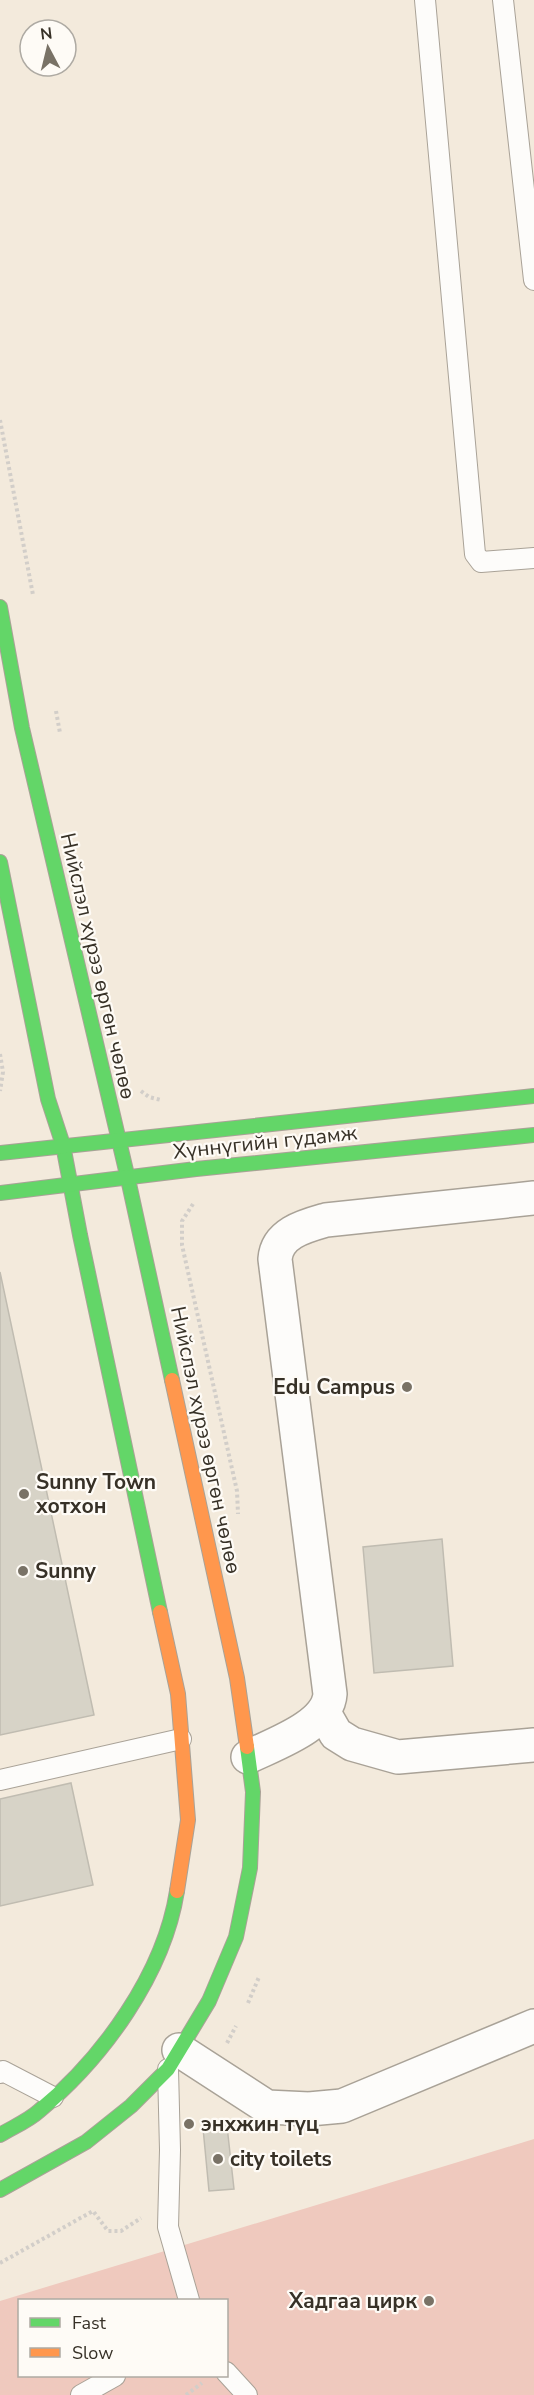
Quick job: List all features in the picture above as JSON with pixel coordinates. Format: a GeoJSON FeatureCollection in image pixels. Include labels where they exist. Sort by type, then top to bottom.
{"type":"FeatureCollection","features":[{"type":"Feature","properties":{"kind":"main road","name":"Нийслэл хүрээ өргөн чөлөө"},"geometry":{"type":"LineString","coordinates":[[0,607],[22,728],[128,1179],[237,1678],[252,1792],[250,1868],[236,1937],[209,2001],[173,2060],[131,2106],[86,2142],[0,2190]]}},
{"type":"Feature","properties":{"kind":"main road"},"geometry":{"type":"LineString","coordinates":[[0,862],[48,1099],[63,1145],[72,1185],[80,1235],[178,1694],[188,1820],[174,1911],[154,1963],[121,2024],[81,2070],[38,2112],[0,2135]]}},
{"type":"Feature","properties":{"kind":"main road","name":"Хүннүгийн гудамж"},"geometry":{"type":"LineString","coordinates":[[0,1153],[534,1096]]}},
{"type":"Feature","properties":{"kind":"main road","name":"Хүннүгийн гудамж"},"geometry":{"type":"LineString","coordinates":[[0,1193],[196,1169],[534,1135]]}},
{"type":"Feature","properties":{"kind":"street"},"geometry":{"type":"LineString","coordinates":[[248,1757],[310,1725],[324,1713],[329,1704],[330,1688],[274,1259],[277,1248],[290,1233],[304,1226],[326,1220],[534,1198]]}},
{"type":"Feature","properties":{"kind":"street"},"geometry":{"type":"LineString","coordinates":[[324,1713],[336,1734],[352,1744],[398,1757],[534,1745]]}},
{"type":"Feature","properties":{"kind":"street"},"geometry":{"type":"LineString","coordinates":[[173,2060],[267,2107],[309,2109],[342,2106],[534,2026]]}},
{"type":"Feature","properties":{"kind":"lane"},"geometry":{"type":"LineString","coordinates":[[425,0],[475,554],[481,561],[534,558]]}},
{"type":"Feature","properties":{"kind":"lane"},"geometry":{"type":"LineString","coordinates":[[503,0],[534,280]]}},
{"type":"Feature","properties":{"kind":"lane"},"geometry":{"type":"LineString","coordinates":[[0,1780],[182,1739]]}},
{"type":"Feature","properties":{"kind":"lane"},"geometry":{"type":"LineString","coordinates":[[173,2060],[168,2227],[188,2299]]}},
{"type":"Feature","properties":{"kind":"lane"},"geometry":{"type":"LineString","coordinates":[[0,2073],[3,2071],[53,2097]]}},
{"type":"Feature","properties":{"kind":"lane"},"geometry":{"type":"LineString","coordinates":[[228,2374],[247,2395]]}},
{"type":"Feature","properties":{"kind":"lane"},"geometry":{"type":"LineString","coordinates":[[81,2395],[113,2377]]}},
{"type":"Feature","properties":{"kind":"path"},"geometry":{"type":"LineString","coordinates":[[0,420],[33,596]]}},
{"type":"Feature","properties":{"kind":"path"},"geometry":{"type":"LineString","coordinates":[[54,700],[61,735]]}},
{"type":"Feature","properties":{"kind":"path"},"geometry":{"type":"LineString","coordinates":[[0,1054],[3,1072],[0,1091]]}},
{"type":"Feature","properties":{"kind":"path"},"geometry":{"type":"LineString","coordinates":[[140,1090],[149,1097],[170,1102]]}},
{"type":"Feature","properties":{"kind":"path"},"geometry":{"type":"LineString","coordinates":[[0,2263],[93,2211],[108,2231],[121,2231],[145,2216]]}},
{"type":"Feature","properties":{"kind":"path"},"geometry":{"type":"LineString","coordinates":[[186,2395],[203,2382]]}},
{"type":"Feature","properties":{"kind":"shaded area"},"geometry":{"type":"Polygon","coordinates":[[[534,2139],[534,2395],[0,2395],[0,2301],[534,2139]]]}},
{"type":"Feature","properties":{"kind":"building","name":"Sunny Town хотхон"},"geometry":{"type":"Polygon","coordinates":[[[0,1272],[94,1715],[0,1735],[0,1272]]]}},
{"type":"Feature","properties":{"kind":"building"},"geometry":{"type":"Polygon","coordinates":[[[442,1539],[453,1666],[374,1673],[363,1547],[442,1539]]]}},
{"type":"Feature","properties":{"kind":"building"},"geometry":{"type":"Polygon","coordinates":[[[71,1783],[93,1885],[0,1906],[0,1799],[71,1783]]]}},
{"type":"Feature","properties":{"kind":"building","name":"city toilets"},"geometry":{"type":"Polygon","coordinates":[[[227,2126],[234,2189],[209,2191],[203,2128],[227,2126]]]}},
{"type":"Feature","properties":{"kind":"traffic: fast"},"geometry":{"type":"LineString","coordinates":[[0,607],[22,728],[128,1179],[172,1380]]}},
{"type":"Feature","properties":{"kind":"traffic: fast"},"geometry":{"type":"LineString","coordinates":[[0,862],[48,1099],[63,1145],[160,1612]]}},
{"type":"Feature","properties":{"kind":"traffic: fast"},"geometry":{"type":"LineString","coordinates":[[0,1153],[534,1096]]}},
{"type":"Feature","properties":{"kind":"traffic: fast"},"geometry":{"type":"LineString","coordinates":[[0,1193],[196,1169],[534,1135]]}},
{"type":"Feature","properties":{"kind":"traffic: fast"},"geometry":{"type":"LineString","coordinates":[[0,2190],[86,2142],[131,2106],[168,2069],[209,2001],[236,1937],[250,1868],[253,1792],[247,1747]]}},
{"type":"Feature","properties":{"kind":"traffic: fast"},"geometry":{"type":"LineString","coordinates":[[0,2135],[25,2121],[63,2090],[107,2040],[127,2012],[159,1953],[170,1922],[177,1891]]}},
{"type":"Feature","properties":{"kind":"traffic: slow"},"geometry":{"type":"LineString","coordinates":[[172,1380],[237,1678],[247,1747]]}},
{"type":"Feature","properties":{"kind":"traffic: slow"},"geometry":{"type":"LineString","coordinates":[[160,1612],[178,1694],[188,1820],[177,1891]]}},
{"type":"Feature","properties":{"kind":"place","name":"Edu Campus"},"geometry":{"type":"Point","coordinates":[407,1387]}},
{"type":"Feature","properties":{"kind":"place","name":"Sunny Town хотхон"},"geometry":{"type":"Point","coordinates":[24,1494]}},
{"type":"Feature","properties":{"kind":"place","name":"Sunny"},"geometry":{"type":"Point","coordinates":[23,1571]}},
{"type":"Feature","properties":{"kind":"place","name":"энхжин түц"},"geometry":{"type":"Point","coordinates":[189,2124]}},
{"type":"Feature","properties":{"kind":"place","name":"city toilets"},"geometry":{"type":"Point","coordinates":[218,2159]}},
{"type":"Feature","properties":{"kind":"place","name":"Хадгаа цирк"},"geometry":{"type":"Point","coordinates":[429,2301]}}]}
